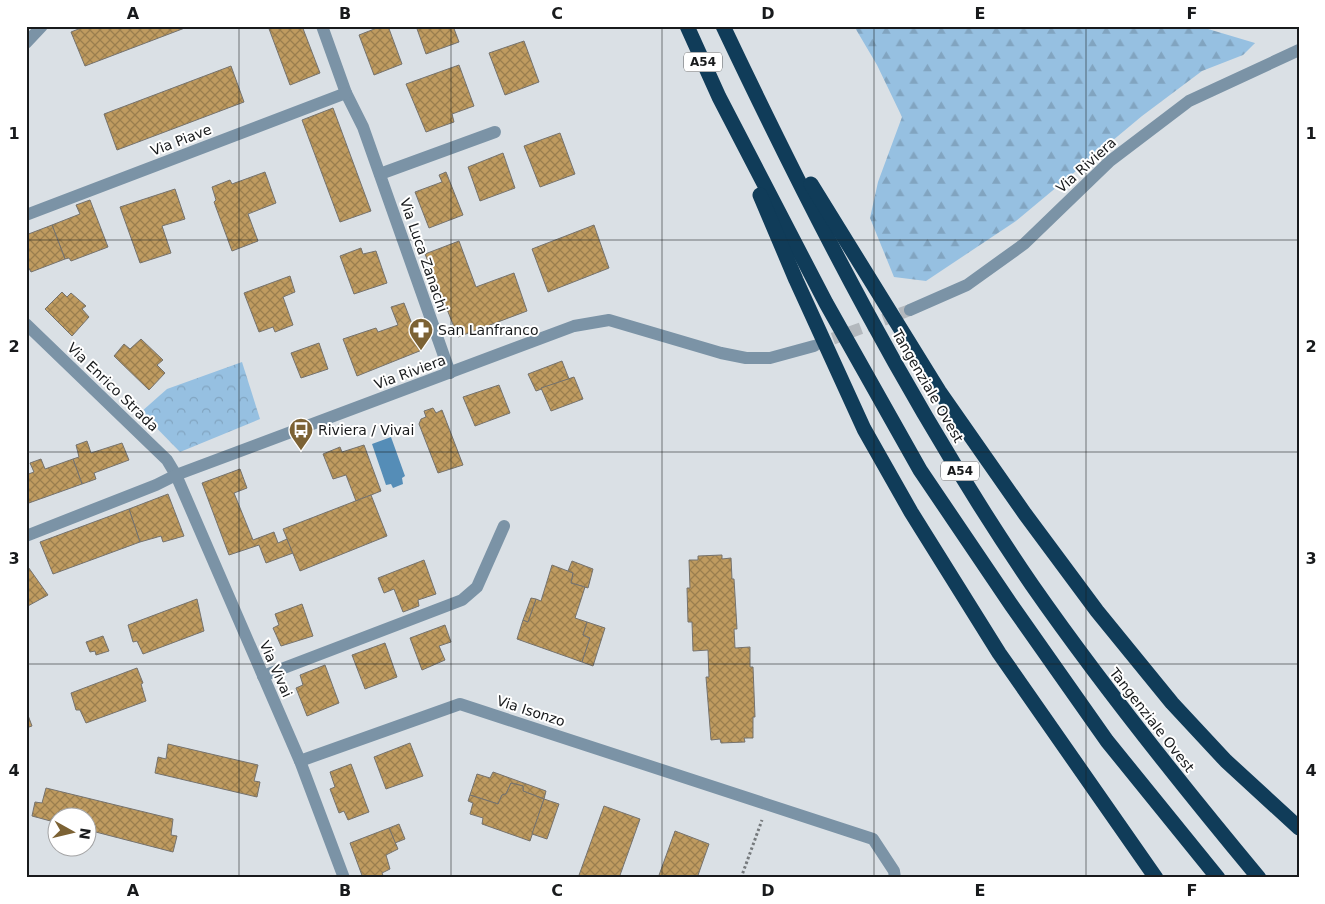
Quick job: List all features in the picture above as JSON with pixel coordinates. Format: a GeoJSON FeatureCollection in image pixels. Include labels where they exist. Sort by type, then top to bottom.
{"type":"FeatureCollection","features":[{"type":"Feature","properties":{"kind":"highway","name":"A54"},"geometry":{"type":"LineString","coordinates":[[687,26],[719,97],[826,303],[920,470],[1012,606],[1108,741],[1218,878]]}},
{"type":"Feature","properties":{"kind":"highway","name":"Tangenziale Ovest"},"geometry":{"type":"LineString","coordinates":[[723,26],[757,98],[858,297],[941,440],[1031,583],[1118,706],[1259,878]]}},
{"type":"Feature","properties":{"kind":"highway"},"geometry":{"type":"LineString","coordinates":[[719,97],[796,280],[864,430],[957,589],[1156,878]]}},
{"type":"Feature","properties":{"kind":"highway"},"geometry":{"type":"LineString","coordinates":[[757,98],[939,391],[1024,514],[1097,611],[1172,703],[1226,761],[1299,828]]}},
{"type":"Feature","properties":{"kind":"street"},"geometry":{"type":"LineString","coordinates":[[26,42],[42,26]]}},
{"type":"Feature","properties":{"kind":"street","name":"Via Luca Zanachi"},"geometry":{"type":"LineString","coordinates":[[322,26],[346,92],[363,127],[450,373]]}},
{"type":"Feature","properties":{"kind":"street","name":"Via Riviera"},"geometry":{"type":"LineString","coordinates":[[910,310],[968,285],[1024,244],[1110,160],[1189,101],[1294,52]]}},
{"type":"Feature","properties":{"kind":"street","name":"Via Piave"},"geometry":{"type":"LineString","coordinates":[[26,215],[346,92]]}},
{"type":"Feature","properties":{"kind":"street"},"geometry":{"type":"LineString","coordinates":[[380,174],[495,132]]}},
{"type":"Feature","properties":{"kind":"street","name":"Via Riviera"},"geometry":{"type":"LineString","coordinates":[[26,536],[156,485],[176,475],[574,326],[609,320],[721,353],[746,358],[770,358],[814,346]]}},
{"type":"Feature","properties":{"kind":"street","name":"Via Enrico Strada"},"geometry":{"type":"LineString","coordinates":[[26,324],[167,460],[176,475]]}},
{"type":"Feature","properties":{"kind":"street","name":"Via Vivai"},"geometry":{"type":"LineString","coordinates":[[176,475],[300,761],[344,878]]}},
{"type":"Feature","properties":{"kind":"street"},"geometry":{"type":"LineString","coordinates":[[263,676],[462,600],[477,587],[504,526]]}},
{"type":"Feature","properties":{"kind":"street","name":"Via Isonzo"},"geometry":{"type":"LineString","coordinates":[[300,761],[460,704],[874,839],[894,871],[895,878]]}},
{"type":"Feature","properties":{"kind":"path"},"geometry":{"type":"LineString","coordinates":[[742,878],[768,803]]}},
{"type":"Feature","properties":{"kind":"green space"},"geometry":{"type":"Polygon","coordinates":[[[854,26],[1198,26],[1255,43],[1243,55],[1202,71],[1142,116],[1016,221],[926,281],[894,277],[870,218],[878,182],[902,117],[877,65],[854,26]]]}},
{"type":"Feature","properties":{"kind":"green space"},"geometry":{"type":"Polygon","coordinates":[[[242,362],[260,419],[180,452],[141,412],[167,389],[242,362]]]}},
{"type":"Feature","properties":{"kind":"shaded area"},"geometry":{"type":"Polygon","coordinates":[[[391,437],[405,476],[402,478],[403,484],[393,488],[391,484],[386,485],[372,444],[391,437]]]}},
{"type":"Feature","properties":{"kind":"building"},"geometry":{"type":"Polygon","coordinates":[[[86,26],[190,26],[85,66],[71,32],[86,26]]]}},
{"type":"Feature","properties":{"kind":"building"},"geometry":{"type":"Polygon","coordinates":[[[268,26],[302,26],[320,73],[290,85],[268,26]]]}},
{"type":"Feature","properties":{"kind":"building"},"geometry":{"type":"Polygon","coordinates":[[[382,26],[388,26],[402,64],[374,75],[359,35],[382,26]]]}},
{"type":"Feature","properties":{"kind":"building"},"geometry":{"type":"Polygon","coordinates":[[[416,26],[453,26],[459,42],[426,54],[416,26]]]}},
{"type":"Feature","properties":{"kind":"building"},"geometry":{"type":"Polygon","coordinates":[[[524,41],[539,82],[505,95],[489,53],[524,41]]]}},
{"type":"Feature","properties":{"kind":"building"},"geometry":{"type":"Polygon","coordinates":[[[459,65],[474,106],[452,114],[454,122],[426,132],[406,84],[459,65]]]}},
{"type":"Feature","properties":{"kind":"building"},"geometry":{"type":"Polygon","coordinates":[[[231,66],[244,102],[117,150],[104,114],[231,66]]]}},
{"type":"Feature","properties":{"kind":"building"},"geometry":{"type":"Polygon","coordinates":[[[333,108],[371,211],[340,222],[302,120],[333,108]]]}},
{"type":"Feature","properties":{"kind":"building"},"geometry":{"type":"Polygon","coordinates":[[[560,133],[575,174],[540,187],[524,146],[560,133]]]}},
{"type":"Feature","properties":{"kind":"building"},"geometry":{"type":"Polygon","coordinates":[[[503,153],[515,188],[480,201],[468,167],[503,153]]]}},
{"type":"Feature","properties":{"kind":"building"},"geometry":{"type":"Polygon","coordinates":[[[265,172],[276,203],[248,214],[258,241],[232,251],[214,202],[216,200],[212,187],[230,180],[232,184],[265,172]]]}},
{"type":"Feature","properties":{"kind":"building"},"geometry":{"type":"Polygon","coordinates":[[[446,172],[463,215],[429,228],[415,192],[442,182],[439,175],[446,172]]]}},
{"type":"Feature","properties":{"kind":"building"},"geometry":{"type":"Polygon","coordinates":[[[175,189],[185,219],[162,226],[171,253],[140,263],[120,207],[175,189]]]}},
{"type":"Feature","properties":{"kind":"building"},"geometry":{"type":"Polygon","coordinates":[[[90,200],[108,247],[71,261],[69,258],[65,259],[52,225],[80,214],[76,205],[90,200]]]}},
{"type":"Feature","properties":{"kind":"building"},"geometry":{"type":"Polygon","coordinates":[[[52,225],[65,259],[31,272],[26,263],[26,235],[52,225]]]}},
{"type":"Feature","properties":{"kind":"building"},"geometry":{"type":"Polygon","coordinates":[[[594,225],[609,268],[548,292],[532,249],[594,225]]]}},
{"type":"Feature","properties":{"kind":"building"},"geometry":{"type":"Polygon","coordinates":[[[459,241],[476,287],[514,273],[527,311],[458,337],[425,254],[459,241]]]}},
{"type":"Feature","properties":{"kind":"building"},"geometry":{"type":"Polygon","coordinates":[[[361,248],[363,254],[376,251],[387,283],[354,294],[340,256],[361,248]]]}},
{"type":"Feature","properties":{"kind":"building"},"geometry":{"type":"Polygon","coordinates":[[[290,276],[295,292],[283,297],[293,325],[275,332],[273,327],[259,332],[244,293],[290,276]]]}},
{"type":"Feature","properties":{"kind":"building"},"geometry":{"type":"Polygon","coordinates":[[[62,292],[67,297],[71,293],[86,306],[82,309],[89,317],[72,336],[45,309],[62,292]]]}},
{"type":"Feature","properties":{"kind":"building"},"geometry":{"type":"Polygon","coordinates":[[[404,303],[422,350],[357,376],[343,339],[376,328],[378,332],[398,325],[391,307],[404,303]]]}},
{"type":"Feature","properties":{"kind":"building"},"geometry":{"type":"Polygon","coordinates":[[[141,339],[163,360],[157,365],[165,373],[149,390],[114,356],[124,344],[130,349],[141,339]]]}},
{"type":"Feature","properties":{"kind":"building"},"geometry":{"type":"Polygon","coordinates":[[[319,343],[328,369],[301,378],[291,353],[319,343]]]}},
{"type":"Feature","properties":{"kind":"building"},"geometry":{"type":"Polygon","coordinates":[[[562,361],[569,379],[536,391],[528,374],[562,361]]]}},
{"type":"Feature","properties":{"kind":"building"},"geometry":{"type":"Polygon","coordinates":[[[574,377],[583,399],[551,411],[541,388],[574,377]]]}},
{"type":"Feature","properties":{"kind":"building"},"geometry":{"type":"Polygon","coordinates":[[[499,385],[510,413],[475,426],[463,397],[499,385]]]}},
{"type":"Feature","properties":{"kind":"building"},"geometry":{"type":"Polygon","coordinates":[[[433,408],[436,413],[442,410],[463,465],[438,473],[419,424],[421,419],[426,417],[424,411],[433,408]]]}},
{"type":"Feature","properties":{"kind":"building"},"geometry":{"type":"Polygon","coordinates":[[[87,441],[91,453],[122,443],[129,460],[94,473],[96,479],[82,484],[73,459],[79,457],[76,445],[87,441]]]}},
{"type":"Feature","properties":{"kind":"building"},"geometry":{"type":"Polygon","coordinates":[[[364,445],[381,491],[356,501],[346,475],[333,479],[323,454],[340,447],[342,452],[364,445]]]}},
{"type":"Feature","properties":{"kind":"building"},"geometry":{"type":"Polygon","coordinates":[[[41,459],[45,469],[73,459],[82,484],[26,504],[26,475],[34,472],[30,463],[41,459]]]}},
{"type":"Feature","properties":{"kind":"building"},"geometry":{"type":"Polygon","coordinates":[[[240,469],[247,488],[234,493],[253,540],[274,532],[278,543],[287,539],[293,553],[266,563],[259,545],[229,555],[202,483],[240,469]]]}},
{"type":"Feature","properties":{"kind":"building"},"geometry":{"type":"Polygon","coordinates":[[[168,494],[184,536],[163,542],[161,536],[140,542],[129,509],[168,494]]]}},
{"type":"Feature","properties":{"kind":"building"},"geometry":{"type":"Polygon","coordinates":[[[371,495],[387,536],[300,571],[283,529],[371,495]]]}},
{"type":"Feature","properties":{"kind":"building"},"geometry":{"type":"Polygon","coordinates":[[[129,509],[140,542],[53,574],[40,542],[129,509]]]}},
{"type":"Feature","properties":{"kind":"building"},"geometry":{"type":"Polygon","coordinates":[[[722,555],[722,559],[731,558],[732,579],[734,579],[737,629],[734,629],[735,648],[750,647],[750,667],[753,667],[755,717],[753,717],[753,738],[744,738],[745,742],[721,743],[720,739],[711,740],[706,677],[709,677],[708,650],[693,651],[692,622],[688,622],[687,588],[690,588],[689,560],[698,560],[698,556],[722,555]]]}},
{"type":"Feature","properties":{"kind":"building"},"geometry":{"type":"Polygon","coordinates":[[[424,560],[436,594],[418,600],[419,606],[403,612],[394,589],[384,593],[378,578],[424,560]]]}},
{"type":"Feature","properties":{"kind":"building"},"geometry":{"type":"Polygon","coordinates":[[[572,561],[593,569],[588,588],[571,583],[573,573],[568,571],[572,561]]]}},
{"type":"Feature","properties":{"kind":"building"},"geometry":{"type":"Polygon","coordinates":[[[26,564],[48,595],[26,607],[26,564]]]}},
{"type":"Feature","properties":{"kind":"building"},"geometry":{"type":"Polygon","coordinates":[[[552,565],[573,573],[571,583],[585,587],[575,618],[587,622],[583,635],[590,638],[582,662],[517,639],[523,620],[528,622],[536,599],[541,601],[552,565]]]}},
{"type":"Feature","properties":{"kind":"building"},"geometry":{"type":"Polygon","coordinates":[[[531,598],[536,599],[528,622],[523,620],[531,598]]]}},
{"type":"Feature","properties":{"kind":"building"},"geometry":{"type":"Polygon","coordinates":[[[197,599],[204,631],[143,654],[137,641],[133,642],[128,625],[197,599]]]}},
{"type":"Feature","properties":{"kind":"building"},"geometry":{"type":"Polygon","coordinates":[[[302,604],[313,636],[281,646],[273,628],[279,625],[275,614],[302,604]]]}},
{"type":"Feature","properties":{"kind":"building"},"geometry":{"type":"Polygon","coordinates":[[[587,622],[605,628],[593,666],[582,662],[590,638],[583,635],[587,622]]]}},
{"type":"Feature","properties":{"kind":"building"},"geometry":{"type":"Polygon","coordinates":[[[445,625],[451,642],[439,646],[445,660],[422,670],[410,638],[445,625]]]}},
{"type":"Feature","properties":{"kind":"building"},"geometry":{"type":"Polygon","coordinates":[[[103,636],[109,651],[96,655],[95,651],[90,652],[86,642],[103,636]]]}},
{"type":"Feature","properties":{"kind":"building"},"geometry":{"type":"Polygon","coordinates":[[[385,643],[397,677],[365,689],[352,655],[385,643]]]}},
{"type":"Feature","properties":{"kind":"building"},"geometry":{"type":"Polygon","coordinates":[[[325,665],[339,703],[307,716],[296,688],[303,685],[300,675],[325,665]]]}},
{"type":"Feature","properties":{"kind":"building"},"geometry":{"type":"Polygon","coordinates":[[[137,668],[143,683],[141,684],[146,701],[86,723],[80,710],[76,710],[71,693],[137,668]]]}},
{"type":"Feature","properties":{"kind":"building"},"geometry":{"type":"Polygon","coordinates":[[[26,710],[32,726],[26,728],[26,710]]]}},
{"type":"Feature","properties":{"kind":"building"},"geometry":{"type":"Polygon","coordinates":[[[410,743],[423,776],[386,789],[374,757],[410,743]]]}},
{"type":"Feature","properties":{"kind":"building"},"geometry":{"type":"Polygon","coordinates":[[[168,744],[258,765],[254,781],[260,782],[257,797],[155,773],[158,757],[166,759],[168,744]]]}},
{"type":"Feature","properties":{"kind":"building"},"geometry":{"type":"Polygon","coordinates":[[[351,764],[369,812],[348,820],[344,811],[339,813],[330,789],[335,787],[330,772],[351,764]]]}},
{"type":"Feature","properties":{"kind":"building"},"geometry":{"type":"Polygon","coordinates":[[[493,772],[546,791],[544,799],[523,791],[523,786],[511,783],[506,794],[502,795],[498,804],[470,795],[477,774],[490,778],[493,772]]]}},
{"type":"Feature","properties":{"kind":"building"},"geometry":{"type":"Polygon","coordinates":[[[511,783],[523,786],[523,791],[544,799],[530,841],[482,824],[483,818],[470,814],[473,803],[468,801],[470,795],[498,804],[502,795],[506,794],[511,783]]]}},
{"type":"Feature","properties":{"kind":"building"},"geometry":{"type":"Polygon","coordinates":[[[46,788],[173,819],[171,835],[177,836],[173,852],[98,833],[98,806],[48,806],[48,820],[32,816],[35,802],[42,803],[46,788]]]}},
{"type":"Feature","properties":{"kind":"building"},"geometry":{"type":"Polygon","coordinates":[[[544,799],[559,804],[547,839],[532,834],[544,799]]]}},
{"type":"Feature","properties":{"kind":"building"},"geometry":{"type":"Polygon","coordinates":[[[604,806],[640,819],[619,878],[578,878],[604,806]]]}},
{"type":"Feature","properties":{"kind":"building"},"geometry":{"type":"Polygon","coordinates":[[[399,824],[405,839],[395,843],[389,828],[399,824]]]}},
{"type":"Feature","properties":{"kind":"building"},"geometry":{"type":"Polygon","coordinates":[[[389,828],[398,849],[386,855],[390,869],[382,873],[384,878],[363,878],[350,843],[389,828]]]}},
{"type":"Feature","properties":{"kind":"building"},"geometry":{"type":"Polygon","coordinates":[[[675,831],[709,844],[697,878],[658,878],[675,831]]]}},
{"type":"Feature","properties":{"kind":"tunnel"},"geometry":{"type":"LineString","coordinates":[[816,345],[910,310]]}},
{"type":"Feature","properties":{"kind":"place","name":"San Lanfranco"},"geometry":{"type":"Point","coordinates":[421,351]}},
{"type":"Feature","properties":{"kind":"place","name":"Riviera / Vivai"},"geometry":{"type":"Point","coordinates":[301,451]}}]}
